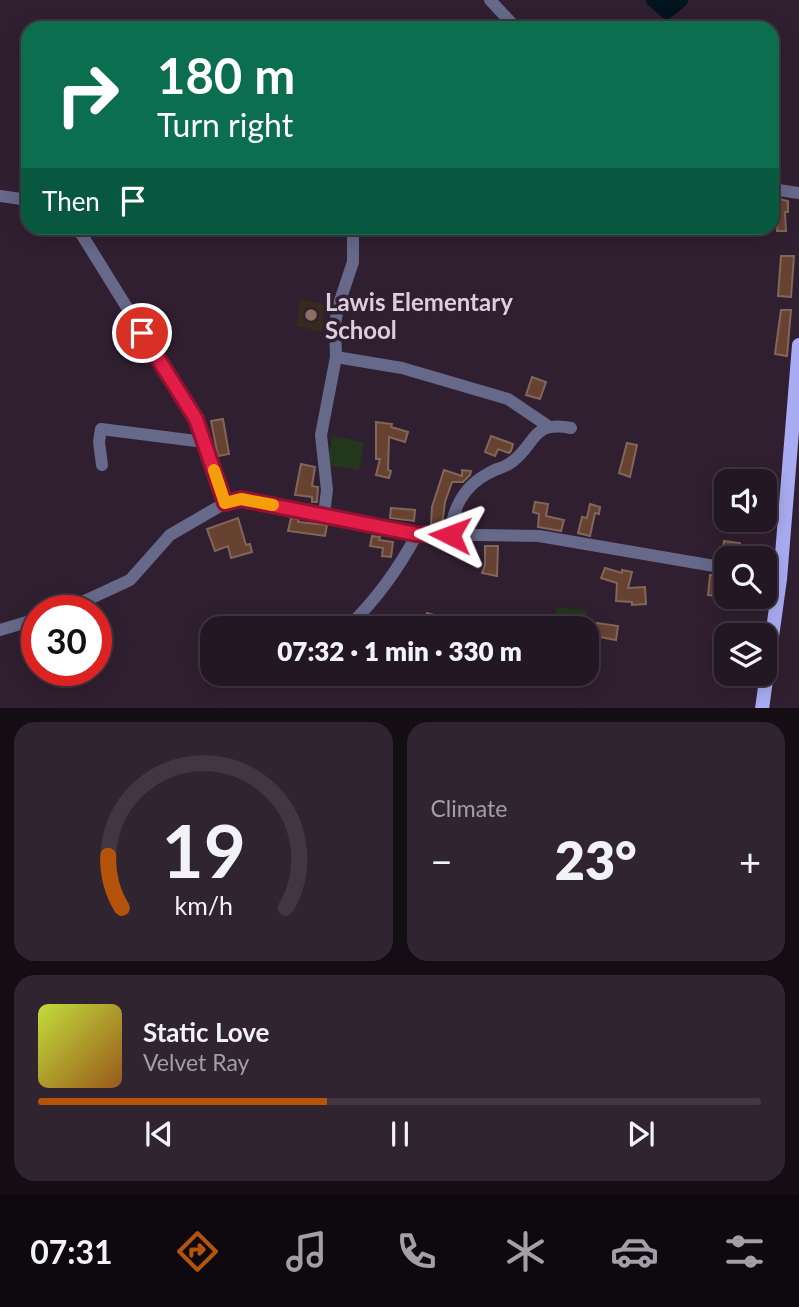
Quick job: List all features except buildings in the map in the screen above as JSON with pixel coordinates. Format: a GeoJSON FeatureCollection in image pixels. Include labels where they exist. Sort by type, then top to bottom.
{"type":"FeatureCollection","features":[{"type":"Feature","properties":{"kind":"main road"},"geometry":{"type":"LineString","coordinates":[[762,708],[780,579],[799,355]]}},
{"type":"Feature","properties":{"kind":"street"},"geometry":{"type":"LineString","coordinates":[[490,0],[510,21]]}},
{"type":"Feature","properties":{"kind":"street"},"geometry":{"type":"LineString","coordinates":[[779,190],[799,192]]}},
{"type":"Feature","properties":{"kind":"street"},"geometry":{"type":"LineString","coordinates":[[0,196],[21,199]]}},
{"type":"Feature","properties":{"kind":"street"},"geometry":{"type":"LineString","coordinates":[[82,235],[196,419],[225,503]]}},
{"type":"Feature","properties":{"kind":"street"},"geometry":{"type":"LineString","coordinates":[[324,514],[327,490],[321,435],[337,357],[335,324],[338,307],[353,262],[353,235]]}},
{"type":"Feature","properties":{"kind":"street"},"geometry":{"type":"LineString","coordinates":[[337,357],[402,368],[508,400],[548,426],[571,428]]}},
{"type":"Feature","properties":{"kind":"street"},"geometry":{"type":"LineString","coordinates":[[450,535],[453,511],[476,480],[510,464],[541,429],[548,426]]}},
{"type":"Feature","properties":{"kind":"street"},"geometry":{"type":"LineString","coordinates":[[102,465],[99,442],[101,429],[204,442]]}},
{"type":"Feature","properties":{"kind":"street"},"geometry":{"type":"LineString","coordinates":[[98,595],[130,580],[170,534],[225,503],[241,499],[416,534],[539,536],[714,566]]}},
{"type":"Feature","properties":{"kind":"street"},"geometry":{"type":"LineString","coordinates":[[359,616],[400,566],[416,534]]}},
{"type":"Feature","properties":{"kind":"street"},"geometry":{"type":"LineString","coordinates":[[0,630],[21,624]]}},
{"type":"Feature","properties":{"kind":"shaded area","name":"Lawis Elementary School"},"geometry":{"type":"Polygon","coordinates":[[[301,299],[324,304],[322,332],[296,326],[301,299]]]}},
{"type":"Feature","properties":{"kind":"green space"},"geometry":{"type":"Polygon","coordinates":[[[332,436],[364,442],[359,470],[327,465],[332,436]]]}},
{"type":"Feature","properties":{"kind":"green space"},"geometry":{"type":"Polygon","coordinates":[[[556,607],[587,611],[586,616],[555,616],[556,607]]]}},
{"type":"Feature","properties":{"kind":"waterway"},"geometry":{"type":"LineString","coordinates":[[654,0],[667,11],[680,0]]}},
{"type":"Feature","properties":{"kind":"slow traffic"},"geometry":{"type":"LineString","coordinates":[[214,470],[225,503],[241,499],[273,505]]}},
{"type":"Feature","properties":{"kind":"place","name":"Lawis Elementary School"},"geometry":{"type":"Point","coordinates":[311,315]}},
{"type":"Feature","properties":{"kind":"route"},"geometry":{"type":"LineString","coordinates":[[142,333],[196,419],[225,503],[241,499],[416,534],[450,535]]}}]}
